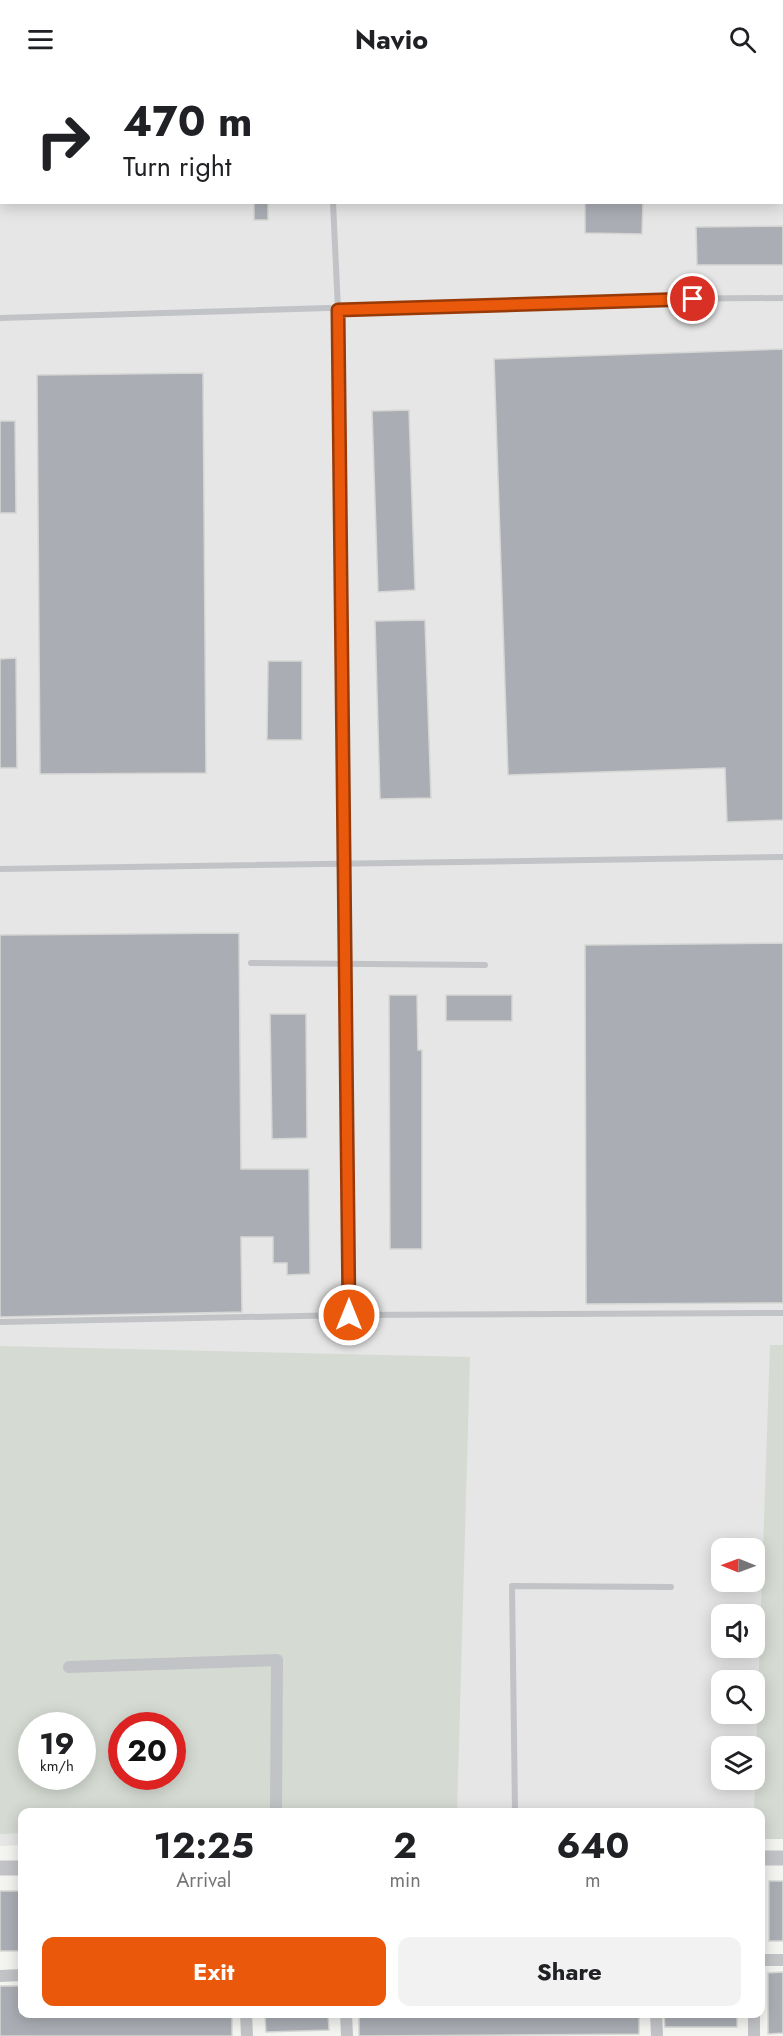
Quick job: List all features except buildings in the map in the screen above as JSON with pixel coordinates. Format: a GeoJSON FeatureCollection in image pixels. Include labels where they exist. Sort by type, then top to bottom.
{"type":"FeatureCollection","features":[{"type":"Feature","properties":{"kind":"street"},"geometry":{"type":"LineString","coordinates":[[69,1667],[277,1660],[276,1808]]}},
{"type":"Feature","properties":{"kind":"street"},"geometry":{"type":"LineString","coordinates":[[765,1858],[783,1858]]}},
{"type":"Feature","properties":{"kind":"street"},"geometry":{"type":"LineString","coordinates":[[0,1868],[18,1868]]}},
{"type":"Feature","properties":{"kind":"street"},"geometry":{"type":"LineString","coordinates":[[765,1960],[783,1960]]}},
{"type":"Feature","properties":{"kind":"street"},"geometry":{"type":"LineString","coordinates":[[0,1976],[18,1976]]}},
{"type":"Feature","properties":{"kind":"street"},"geometry":{"type":"LineString","coordinates":[[246,2018],[247,2036]]}},
{"type":"Feature","properties":{"kind":"street"},"geometry":{"type":"LineString","coordinates":[[346,2018],[347,2036]]}},
{"type":"Feature","properties":{"kind":"street"},"geometry":{"type":"LineString","coordinates":[[656,2018],[657,2036]]}},
{"type":"Feature","properties":{"kind":"street"},"geometry":{"type":"LineString","coordinates":[[754,2018],[754,2036]]}},
{"type":"Feature","properties":{"kind":"lane"},"geometry":{"type":"LineString","coordinates":[[333,204],[338,310],[349,1315]]}},
{"type":"Feature","properties":{"kind":"lane"},"geometry":{"type":"LineString","coordinates":[[0,318],[338,310],[613,300],[783,298]]}},
{"type":"Feature","properties":{"kind":"lane"},"geometry":{"type":"LineString","coordinates":[[0,869],[783,857]]}},
{"type":"Feature","properties":{"kind":"lane"},"geometry":{"type":"LineString","coordinates":[[251,963],[485,965]]}},
{"type":"Feature","properties":{"kind":"lane"},"geometry":{"type":"LineString","coordinates":[[0,1322],[349,1315],[783,1313]]}},
{"type":"Feature","properties":{"kind":"lane"},"geometry":{"type":"LineString","coordinates":[[515,1808],[512,1586],[671,1587]]}},
{"type":"Feature","properties":{"kind":"shaded area"},"geometry":{"type":"Polygon","coordinates":[[[0,204],[783,204],[783,1825],[765,1815],[765,1808],[18,1808],[18,1845],[0,1846],[0,204]]]}},
{"type":"Feature","properties":{"kind":"shaded area"},"geometry":{"type":"Polygon","coordinates":[[[770,1345],[783,1345],[783,1839],[765,1839],[765,1808],[754,1808],[755,1790],[765,1790],[765,1736],[757,1736],[757,1724],[765,1724],[765,1670],[759,1670],[759,1658],[765,1658],[765,1604],[761,1604],[762,1592],[765,1592],[763,1538],[770,1345]]]}},
{"type":"Feature","properties":{"kind":"shaded area"},"geometry":{"type":"Polygon","coordinates":[[[0,1346],[470,1357],[457,1808],[18,1808],[18,1833],[0,1834],[0,1346]]]}},
{"type":"Feature","properties":{"kind":"route"},"geometry":{"type":"LineString","coordinates":[[349,1315],[338,310],[693,299]]}}]}
